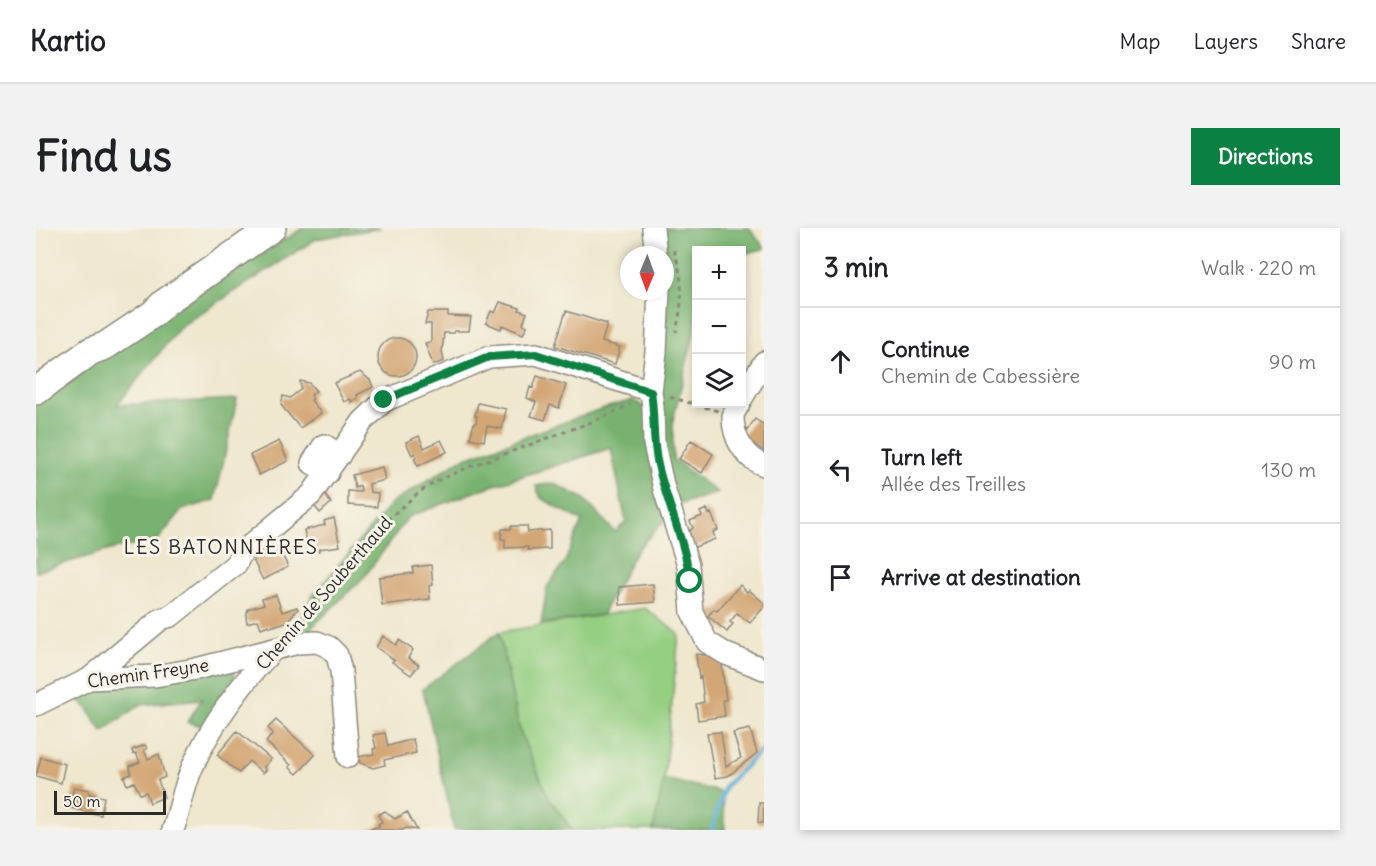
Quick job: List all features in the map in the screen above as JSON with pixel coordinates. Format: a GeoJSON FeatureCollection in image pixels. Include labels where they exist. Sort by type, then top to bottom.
{"type":"FeatureCollection","features":[{"type":"Feature","properties":{"kind":"main road"},"geometry":{"type":"LineString","coordinates":[[36,391],[90,351],[105,346],[153,314],[173,297],[272,228]]}},
{"type":"Feature","properties":{"kind":"street"},"geometry":{"type":"LineString","coordinates":[[652,228],[655,246]]}},
{"type":"Feature","properties":{"kind":"street"},"geometry":{"type":"LineString","coordinates":[[659,300],[651,392],[657,460],[688,565],[692,612],[707,642],[726,654],[764,669]]}},
{"type":"Feature","properties":{"kind":"street"},"geometry":{"type":"LineString","coordinates":[[89,679],[161,619],[171,616],[236,564],[242,552],[311,495],[363,421],[384,400],[489,357],[536,354],[651,392]]}},
{"type":"Feature","properties":{"kind":"street"},"geometry":{"type":"LineString","coordinates":[[746,392],[764,362]]}},
{"type":"Feature","properties":{"kind":"street"},"geometry":{"type":"LineString","coordinates":[[738,408],[738,441],[753,461],[764,465]]}},
{"type":"Feature","properties":{"kind":"street","name":"Chemin Freyne"},"geometry":{"type":"LineString","coordinates":[[36,705],[89,679],[155,676],[196,669],[298,643],[317,642],[328,647],[337,655],[341,672],[348,757]]}},
{"type":"Feature","properties":{"kind":"street","name":"Chemin de Souberthaud"},"geometry":{"type":"LineString","coordinates":[[173,830],[191,770],[214,725],[273,650]]}},
{"type":"Feature","properties":{"kind":"path","name":"Chemin de Souberthaud"},"geometry":{"type":"LineString","coordinates":[[273,650],[299,616],[371,534],[418,493],[437,481],[504,453],[597,420],[651,392]]}},
{"type":"Feature","properties":{"kind":"path"},"geometry":{"type":"LineString","coordinates":[[673,398],[692,400]]}},
{"type":"Feature","properties":{"kind":"green space"},"geometry":{"type":"Polygon","coordinates":[[[303,228],[381,228],[316,239],[181,326],[117,405],[237,399],[215,500],[182,510],[157,541],[113,549],[36,572],[36,397],[303,228]]]}},
{"type":"Feature","properties":{"kind":"green space"},"geometry":{"type":"Polygon","coordinates":[[[657,228],[749,228],[764,247],[764,249],[746,253],[746,246],[692,246],[692,342],[673,420],[673,459],[718,493],[680,504],[636,551],[602,615],[541,624],[547,587],[564,564],[582,521],[541,498],[536,486],[553,483],[583,498],[615,532],[626,522],[611,448],[482,489],[408,517],[365,576],[307,632],[290,641],[312,596],[392,503],[460,460],[601,409],[633,400],[646,408],[662,300],[674,300],[674,246],[662,246],[657,228]]]}},
{"type":"Feature","properties":{"kind":"green space"},"geometry":{"type":"Polygon","coordinates":[[[645,608],[679,634],[664,779],[653,830],[572,830],[549,798],[520,732],[499,632],[645,608]]]}},
{"type":"Feature","properties":{"kind":"green space"},"geometry":{"type":"Polygon","coordinates":[[[499,632],[520,732],[549,798],[572,830],[454,829],[423,689],[499,632]]]}},
{"type":"Feature","properties":{"kind":"green space"},"geometry":{"type":"Polygon","coordinates":[[[234,667],[235,686],[209,728],[187,722],[202,699],[140,705],[102,732],[88,709],[72,694],[234,667]]]}},
{"type":"Feature","properties":{"kind":"green space"},"geometry":{"type":"Polygon","coordinates":[[[664,779],[722,792],[725,830],[653,830],[664,779]]]}},
{"type":"Feature","properties":{"kind":"building"},"geometry":{"type":"Polygon","coordinates":[[[500,302],[520,308],[519,310],[527,313],[523,324],[527,326],[523,334],[502,325],[501,329],[486,323],[491,311],[495,313],[500,302]]]}},
{"type":"Feature","properties":{"kind":"building"},"geometry":{"type":"Polygon","coordinates":[[[566,311],[607,324],[602,342],[620,347],[615,364],[555,346],[566,311]]]}},
{"type":"Feature","properties":{"kind":"building"},"geometry":{"type":"Polygon","coordinates":[[[428,312],[448,312],[448,316],[471,317],[469,331],[444,333],[442,352],[444,361],[433,365],[425,343],[431,342],[431,324],[425,324],[428,312]]]}},
{"type":"Feature","properties":{"kind":"building"},"geometry":{"type":"Polygon","coordinates":[[[397,338],[404,339],[410,344],[415,350],[415,364],[410,370],[404,375],[397,376],[390,375],[384,370],[379,364],[378,357],[379,350],[384,344],[390,339],[397,338]]]}},
{"type":"Feature","properties":{"kind":"building"},"geometry":{"type":"Polygon","coordinates":[[[360,372],[370,380],[373,387],[357,395],[358,398],[352,402],[350,399],[344,402],[334,383],[360,372]]]}},
{"type":"Feature","properties":{"kind":"building"},"geometry":{"type":"Polygon","coordinates":[[[537,376],[566,385],[559,408],[550,405],[545,420],[531,416],[536,402],[527,398],[530,387],[533,388],[537,376]]]}},
{"type":"Feature","properties":{"kind":"building"},"geometry":{"type":"Polygon","coordinates":[[[300,381],[309,383],[316,391],[311,395],[313,399],[311,400],[321,413],[300,428],[281,405],[283,396],[290,398],[301,389],[300,381]]]}},
{"type":"Feature","properties":{"kind":"building"},"geometry":{"type":"Polygon","coordinates":[[[478,403],[506,409],[502,429],[487,426],[484,441],[470,438],[474,423],[476,423],[478,403]]]}},
{"type":"Feature","properties":{"kind":"building"},"geometry":{"type":"Polygon","coordinates":[[[755,419],[764,425],[764,451],[743,436],[755,419]]]}},
{"type":"Feature","properties":{"kind":"building"},"geometry":{"type":"Polygon","coordinates":[[[419,436],[424,448],[441,440],[447,452],[418,466],[414,458],[415,453],[412,455],[406,442],[419,436]]]}},
{"type":"Feature","properties":{"kind":"building"},"geometry":{"type":"Polygon","coordinates":[[[691,440],[713,454],[702,473],[679,459],[691,440]]]}},
{"type":"Feature","properties":{"kind":"building"},"geometry":{"type":"Polygon","coordinates":[[[279,441],[288,461],[259,475],[250,455],[279,441]]]}},
{"type":"Feature","properties":{"kind":"building"},"geometry":{"type":"Polygon","coordinates":[[[382,467],[385,480],[369,484],[370,492],[378,493],[377,507],[348,505],[348,491],[361,492],[360,486],[355,488],[352,475],[382,467]]]}},
{"type":"Feature","properties":{"kind":"building"},"geometry":{"type":"Polygon","coordinates":[[[323,492],[331,503],[320,513],[312,503],[323,492]]]}},
{"type":"Feature","properties":{"kind":"building"},"geometry":{"type":"Polygon","coordinates":[[[707,509],[718,530],[713,532],[715,539],[690,549],[684,535],[693,528],[690,521],[702,516],[700,512],[707,509]]]}},
{"type":"Feature","properties":{"kind":"building"},"geometry":{"type":"Polygon","coordinates":[[[334,518],[340,546],[318,549],[319,551],[309,553],[304,530],[325,525],[324,521],[334,518]]]}},
{"type":"Feature","properties":{"kind":"building"},"geometry":{"type":"Polygon","coordinates":[[[511,526],[527,526],[528,532],[550,530],[550,549],[505,548],[505,539],[501,539],[502,529],[511,529],[511,526]]]}},
{"type":"Feature","properties":{"kind":"building"},"geometry":{"type":"Polygon","coordinates":[[[278,546],[288,567],[263,580],[252,558],[262,549],[264,553],[278,546]]]}},
{"type":"Feature","properties":{"kind":"building"},"geometry":{"type":"Polygon","coordinates":[[[431,565],[433,585],[429,586],[430,599],[382,605],[379,577],[413,573],[413,567],[431,565]]]}},
{"type":"Feature","properties":{"kind":"building"},"geometry":{"type":"Polygon","coordinates":[[[653,584],[655,602],[620,605],[619,587],[653,584]]]}},
{"type":"Feature","properties":{"kind":"building"},"geometry":{"type":"Polygon","coordinates":[[[740,585],[764,603],[764,607],[750,623],[737,613],[730,622],[733,624],[727,632],[708,616],[714,609],[717,611],[740,585]]]}},
{"type":"Feature","properties":{"kind":"building"},"geometry":{"type":"Polygon","coordinates":[[[276,595],[282,612],[297,607],[298,609],[286,622],[261,628],[258,620],[247,623],[248,609],[264,604],[262,599],[276,595]]]}},
{"type":"Feature","properties":{"kind":"building"},"geometry":{"type":"Polygon","coordinates":[[[383,636],[396,645],[399,640],[413,650],[408,658],[419,665],[411,675],[376,647],[383,636]]]}},
{"type":"Feature","properties":{"kind":"building"},"geometry":{"type":"Polygon","coordinates":[[[696,654],[721,657],[726,700],[723,700],[725,716],[698,720],[696,704],[704,702],[696,654]]]}},
{"type":"Feature","properties":{"kind":"building"},"geometry":{"type":"Polygon","coordinates":[[[276,720],[315,755],[297,774],[289,767],[291,765],[266,742],[273,733],[268,728],[276,720]]]}},
{"type":"Feature","properties":{"kind":"building"},"geometry":{"type":"Polygon","coordinates":[[[750,729],[757,753],[728,776],[715,778],[707,733],[721,732],[726,766],[741,758],[733,733],[750,729]]]}},
{"type":"Feature","properties":{"kind":"building"},"geometry":{"type":"Polygon","coordinates":[[[237,731],[271,759],[264,767],[266,770],[263,773],[249,761],[239,773],[217,755],[237,731]]]}},
{"type":"Feature","properties":{"kind":"building"},"geometry":{"type":"Polygon","coordinates":[[[385,733],[388,746],[413,739],[416,753],[384,760],[385,765],[373,768],[360,763],[358,757],[374,754],[373,749],[376,748],[373,735],[385,733]]]}},
{"type":"Feature","properties":{"kind":"building"},"geometry":{"type":"Polygon","coordinates":[[[145,745],[147,749],[144,750],[148,759],[159,754],[165,777],[158,780],[164,797],[150,803],[146,792],[140,794],[134,782],[127,785],[124,777],[131,774],[130,766],[140,762],[132,750],[145,745]]]}},
{"type":"Feature","properties":{"kind":"building"},"geometry":{"type":"Polygon","coordinates":[[[41,757],[65,764],[61,783],[36,776],[41,757]]]}},
{"type":"Feature","properties":{"kind":"building"},"geometry":{"type":"Polygon","coordinates":[[[74,787],[89,790],[89,794],[104,797],[101,815],[70,808],[74,787]]]}},
{"type":"Feature","properties":{"kind":"building"},"geometry":{"type":"Polygon","coordinates":[[[759,803],[764,803],[764,823],[758,823],[759,803]]]}},
{"type":"Feature","properties":{"kind":"building"},"geometry":{"type":"Polygon","coordinates":[[[385,811],[395,819],[407,812],[417,830],[406,828],[403,830],[367,830],[380,826],[378,824],[382,822],[378,815],[385,811]]]}},
{"type":"Feature","properties":{"kind":"waterway"},"geometry":{"type":"LineString","coordinates":[[712,830],[725,786],[764,748]]}},
{"type":"Feature","properties":{"kind":"district","name":"LES BATONNIÈRES"},"geometry":{"type":"Point","coordinates":[221,546]}},
{"type":"Feature","properties":{"kind":"route"},"geometry":{"type":"LineString","coordinates":[[384,400],[489,357],[536,354],[651,392],[654,444],[658,467],[684,549],[690,581]]}}]}
